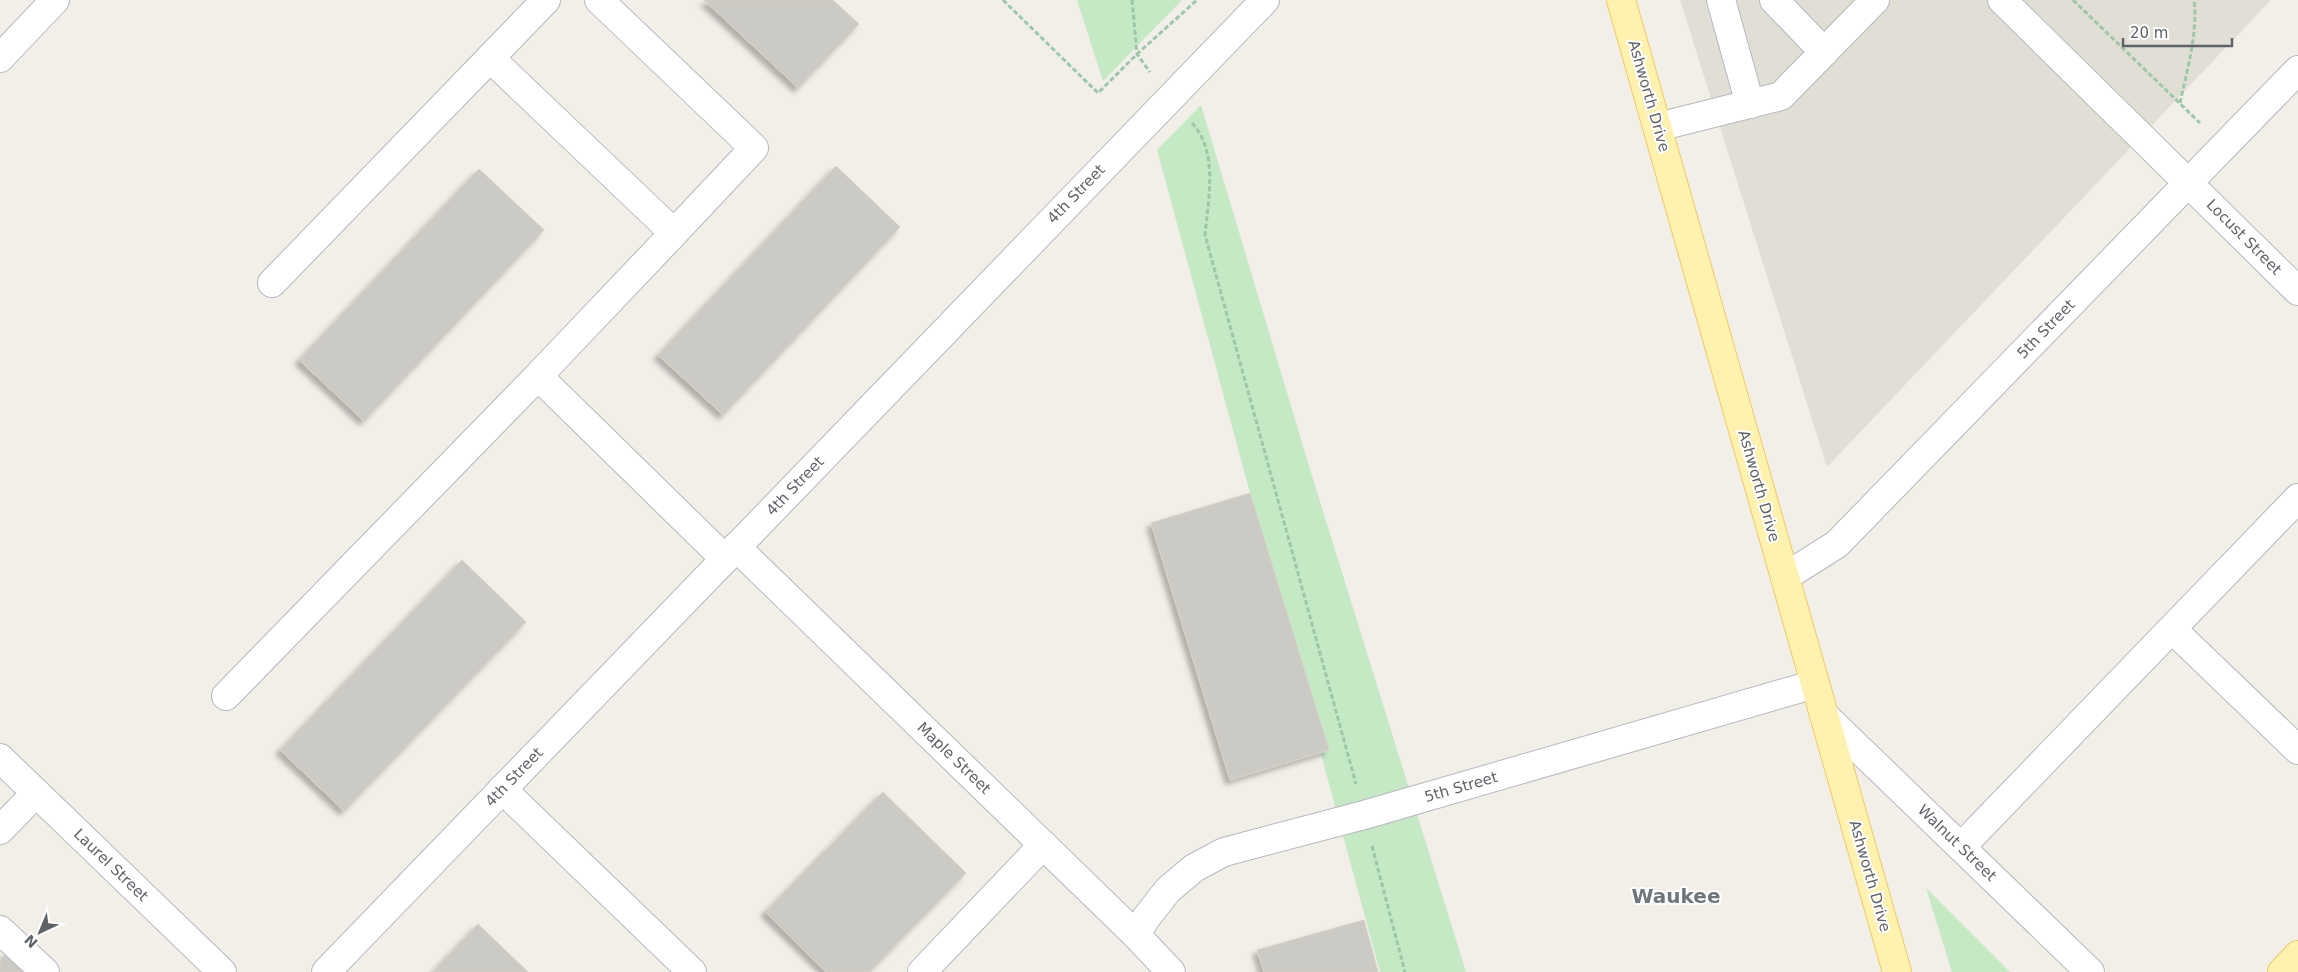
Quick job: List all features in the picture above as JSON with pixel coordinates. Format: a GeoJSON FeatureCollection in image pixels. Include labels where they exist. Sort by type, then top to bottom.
{"type":"FeatureCollection","features":[{"type":"Feature","properties":{"kind":"main road","name":"Ashworth Drive"},"geometry":{"type":"LineString","coordinates":[[1622,0],[1897,972]]}},
{"type":"Feature","properties":{"kind":"main road"},"geometry":{"type":"LineString","coordinates":[[2282,972],[2298,955]]}},
{"type":"Feature","properties":{"kind":"street"},"geometry":{"type":"LineString","coordinates":[[0,58],[55,0]]}},
{"type":"Feature","properties":{"kind":"street"},"geometry":{"type":"LineString","coordinates":[[272,282],[546,0]]}},
{"type":"Feature","properties":{"kind":"street"},"geometry":{"type":"LineString","coordinates":[[226,696],[538,376],[754,148],[599,0]]}},
{"type":"Feature","properties":{"kind":"street","name":"4th Street"},"geometry":{"type":"LineString","coordinates":[[326,972],[1265,0]]}},
{"type":"Feature","properties":{"kind":"street"},"geometry":{"type":"LineString","coordinates":[[1721,0],[1750,104]]}},
{"type":"Feature","properties":{"kind":"street"},"geometry":{"type":"LineString","coordinates":[[1774,0],[1824,52]]}},
{"type":"Feature","properties":{"kind":"street"},"geometry":{"type":"LineString","coordinates":[[1658,127],[1781,96],[1875,0]]}},
{"type":"Feature","properties":{"kind":"street","name":"Locust Street"},"geometry":{"type":"LineString","coordinates":[[2002,0],[2298,291]]}},
{"type":"Feature","properties":{"kind":"street"},"geometry":{"type":"LineString","coordinates":[[490,58],[674,233]]}},
{"type":"Feature","properties":{"kind":"street","name":"5th Street"},"geometry":{"type":"LineString","coordinates":[[1785,577],[1837,544],[2298,70]]}},
{"type":"Feature","properties":{"kind":"street","name":"Maple Street"},"geometry":{"type":"LineString","coordinates":[[538,376],[731,553],[1043,845],[1136,935],[1170,972]]}},
{"type":"Feature","properties":{"kind":"street"},"geometry":{"type":"LineString","coordinates":[[1961,847],[2298,498]]}},
{"type":"Feature","properties":{"kind":"street"},"geometry":{"type":"LineString","coordinates":[[2172,629],[2298,750]]}},
{"type":"Feature","properties":{"kind":"street","name":"5th Street"},"geometry":{"type":"LineString","coordinates":[[1136,935],[1168,890],[1194,868],[1224,852],[1364,815],[1815,684]]}},
{"type":"Feature","properties":{"kind":"street","name":"Walnut Street"},"geometry":{"type":"LineString","coordinates":[[1824,715],[2090,972]]}},
{"type":"Feature","properties":{"kind":"street","name":"Laurel Street"},"geometry":{"type":"LineString","coordinates":[[0,758],[208,967]]}},
{"type":"Feature","properties":{"kind":"street"},"geometry":{"type":"LineString","coordinates":[[502,789],[692,972]]}},
{"type":"Feature","properties":{"kind":"street"},"geometry":{"type":"LineString","coordinates":[[0,830],[36,793]]}},
{"type":"Feature","properties":{"kind":"street"},"geometry":{"type":"LineString","coordinates":[[922,972],[1043,845]]}},
{"type":"Feature","properties":{"kind":"street"},"geometry":{"type":"LineString","coordinates":[[0,930],[45,972]]}},
{"type":"Feature","properties":{"kind":"path"},"geometry":{"type":"LineString","coordinates":[[1003,0],[1098,93],[1136,54],[1197,0]]}},
{"type":"Feature","properties":{"kind":"path"},"geometry":{"type":"LineString","coordinates":[[1132,0],[1136,54],[1169,98],[1200,131],[1211,167],[1205,235],[1364,815],[1405,972]]}},
{"type":"Feature","properties":{"kind":"path"},"geometry":{"type":"LineString","coordinates":[[2073,0],[2224,146]]}},
{"type":"Feature","properties":{"kind":"path"},"geometry":{"type":"LineString","coordinates":[[2180,104],[2190,57],[2196,11],[2194,0]]}},
{"type":"Feature","properties":{"kind":"shaded area"},"geometry":{"type":"Polygon","coordinates":[[[1680,0],[2271,0],[1827,467],[1680,0]]]}},
{"type":"Feature","properties":{"kind":"green space"},"geometry":{"type":"Polygon","coordinates":[[[1077,0],[1182,0],[1103,81],[1077,0]]]}},
{"type":"Feature","properties":{"kind":"green space"},"geometry":{"type":"Polygon","coordinates":[[[1201,105],[1309,466],[1466,972],[1380,972],[1157,150],[1201,105]]]}},
{"type":"Feature","properties":{"kind":"green space"},"geometry":{"type":"Polygon","coordinates":[[[1926,888],[2010,972],[1952,972],[1926,888]]]}},
{"type":"Feature","properties":{"kind":"building"},"geometry":{"type":"Polygon","coordinates":[[[704,0],[833,0],[859,24],[798,88],[704,0]]]}},
{"type":"Feature","properties":{"kind":"building"},"geometry":{"type":"Polygon","coordinates":[[[836,166],[900,227],[723,415],[658,355],[836,166]]]}},
{"type":"Feature","properties":{"kind":"building"},"geometry":{"type":"Polygon","coordinates":[[[479,169],[544,230],[364,421],[299,360],[479,169]]]}},
{"type":"Feature","properties":{"kind":"building"},"geometry":{"type":"Polygon","coordinates":[[[1250,493],[1329,750],[1230,780],[1151,523],[1250,493]]]}},
{"type":"Feature","properties":{"kind":"building"},"geometry":{"type":"Polygon","coordinates":[[[462,560],[526,622],[344,811],[280,750],[462,560]]]}},
{"type":"Feature","properties":{"kind":"building"},"geometry":{"type":"Polygon","coordinates":[[[883,792],[966,873],[869,972],[826,972],[765,912],[883,792]]]}},
{"type":"Feature","properties":{"kind":"building"},"geometry":{"type":"Polygon","coordinates":[[[1364,920],[1378,972],[1264,972],[1257,950],[1364,920]]]}},
{"type":"Feature","properties":{"kind":"building"},"geometry":{"type":"Polygon","coordinates":[[[478,924],[528,972],[433,972],[478,924]]]}},
{"type":"Feature","properties":{"kind":"building"},"geometry":{"type":"Polygon","coordinates":[[[9,951],[31,972],[0,972],[0,961],[9,951]]]}},
{"type":"Feature","properties":{"kind":"district","name":"Waukee"},"geometry":{"type":"Point","coordinates":[1676,896]}}]}
